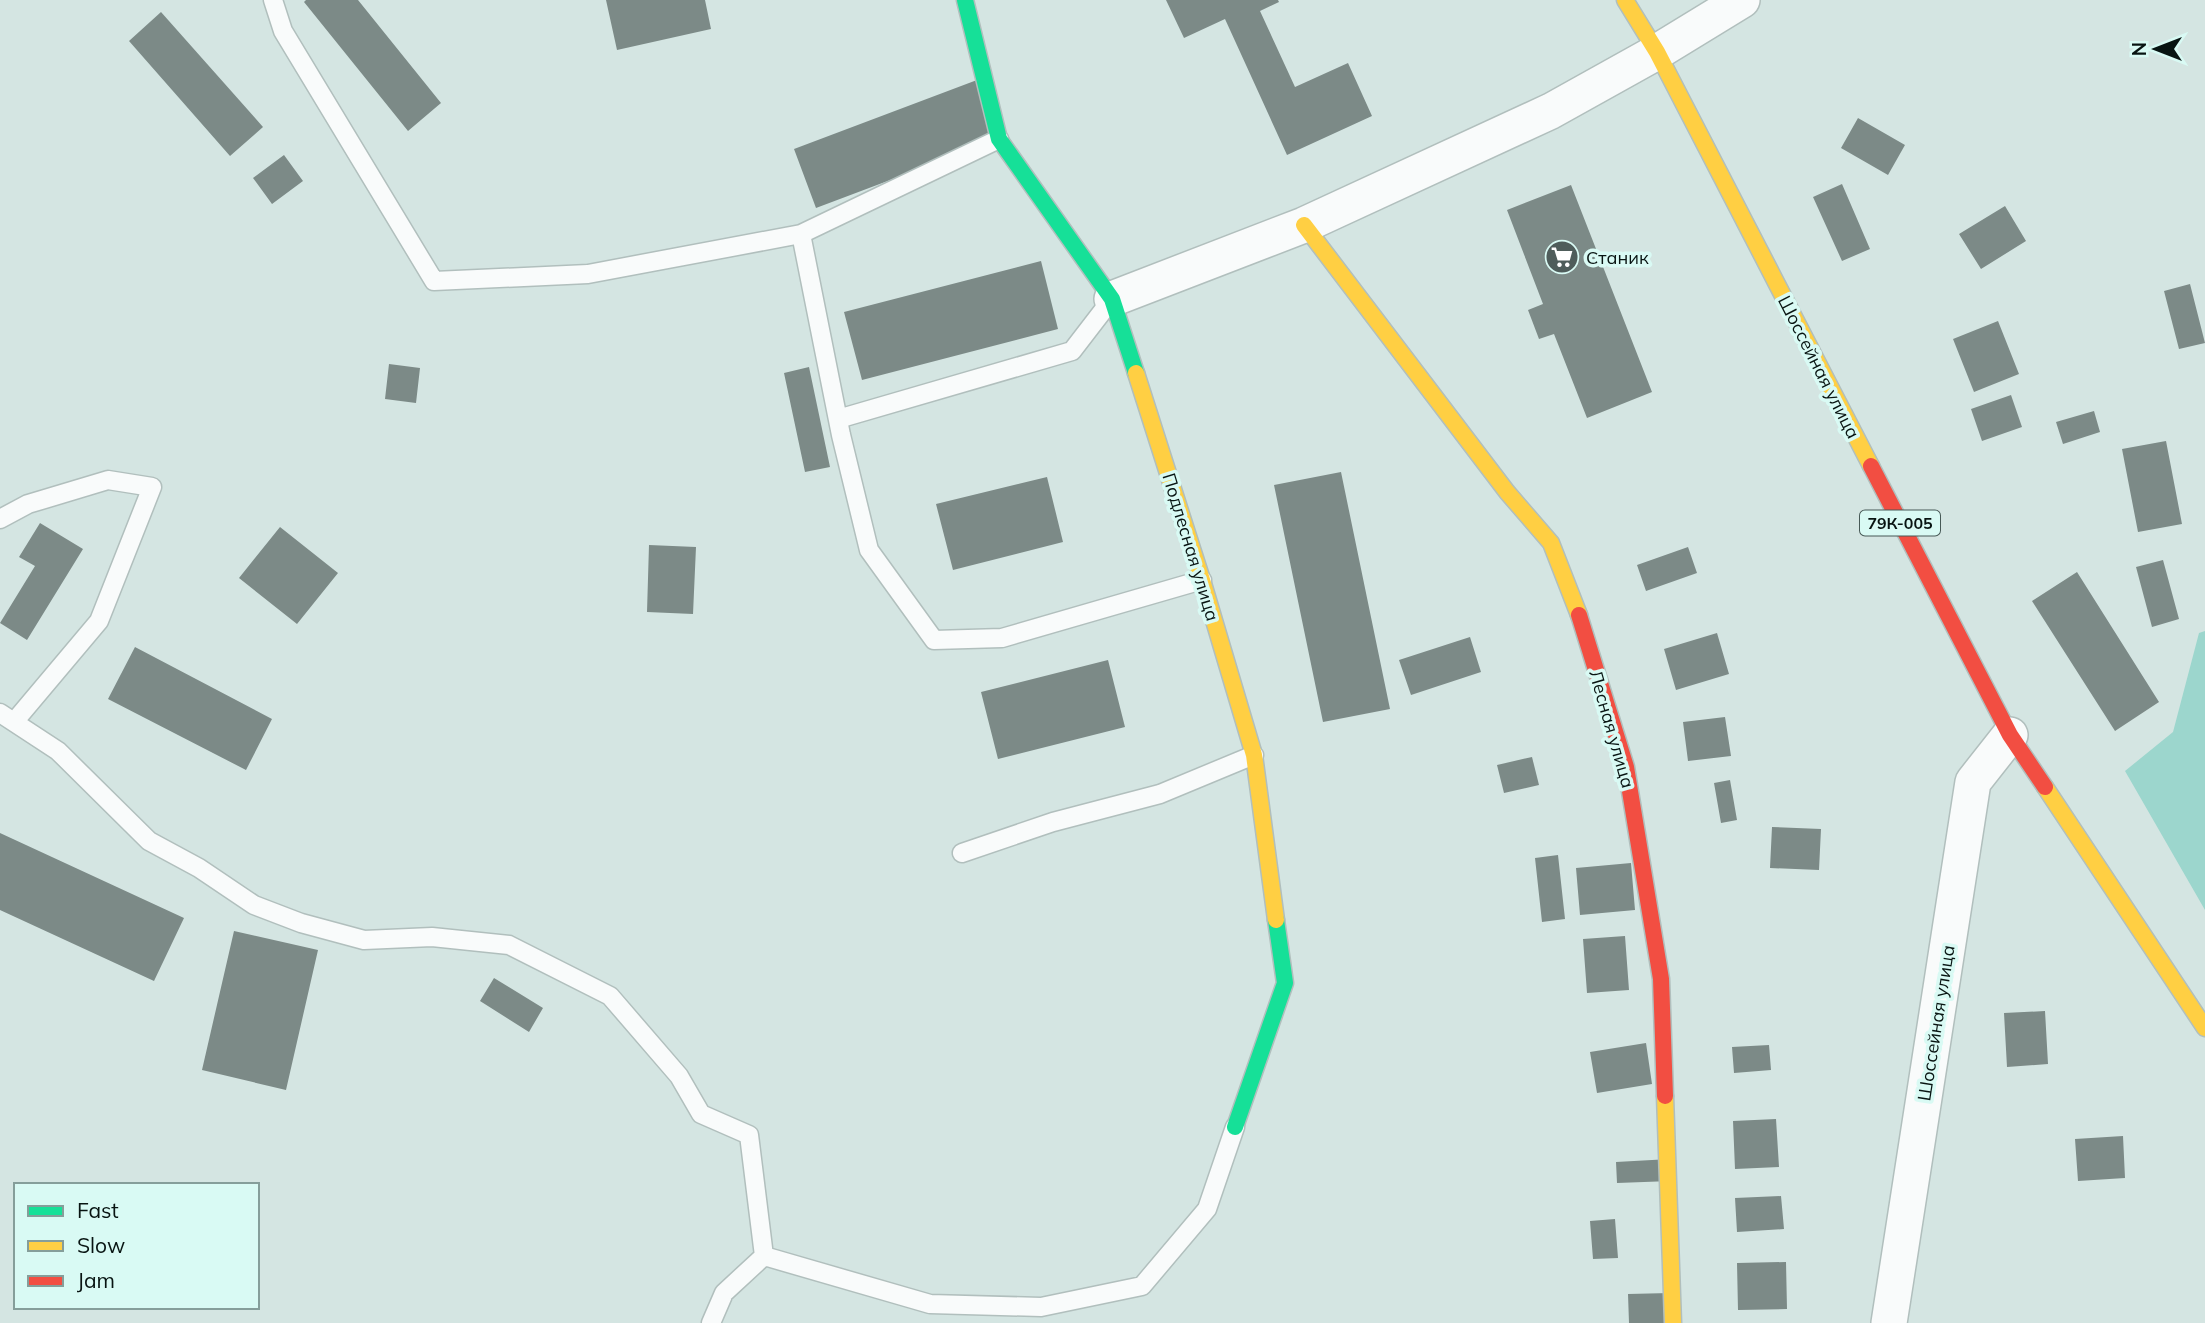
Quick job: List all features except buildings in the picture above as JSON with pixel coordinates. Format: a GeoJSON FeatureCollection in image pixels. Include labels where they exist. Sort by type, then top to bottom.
{"type":"FeatureCollection","features":[{"type":"Feature","properties":{"kind":"street","name":"Подлесная улица"},"geometry":{"type":"LineString","coordinates":[[965,0],[999,139],[1112,299],[1202,580],[1254,755],[1285,983],[1235,1127]]}},
{"type":"Feature","properties":{"kind":"street","name":"Шоссейная улица"},"geometry":{"type":"LineString","coordinates":[[1625,0],[1657,52],[2010,735],[2205,1028]]}},
{"type":"Feature","properties":{"kind":"street"},"geometry":{"type":"LineString","coordinates":[[1112,299],[1304,225],[1550,111],[1657,52],[1742,0]]}},
{"type":"Feature","properties":{"kind":"street","name":"Лесная улица"},"geometry":{"type":"LineString","coordinates":[[1304,225],[1507,492],[1551,543],[1573,596],[1626,768],[1661,979],[1673,1323]]}},
{"type":"Feature","properties":{"kind":"street","name":"Шоссейная улица"},"geometry":{"type":"LineString","coordinates":[[1889,1323],[1973,782],[2010,735]]}},
{"type":"Feature","properties":{"kind":"lane"},"geometry":{"type":"LineString","coordinates":[[273,0],[283,31],[434,281],[588,274],[801,234],[999,139]]}},
{"type":"Feature","properties":{"kind":"lane"},"geometry":{"type":"LineString","coordinates":[[801,234],[838,419],[869,550],[934,640],[1002,638],[1202,580]]}},
{"type":"Feature","properties":{"kind":"lane"},"geometry":{"type":"LineString","coordinates":[[838,419],[1072,351],[1112,299]]}},
{"type":"Feature","properties":{"kind":"lane"},"geometry":{"type":"LineString","coordinates":[[0,519],[29,504],[108,480],[152,487],[99,621],[7,717],[58,751],[149,841],[199,868],[254,905],[301,923],[364,940],[432,937],[509,945],[610,996],[679,1076],[701,1114],[749,1135],[764,1256]]}},
{"type":"Feature","properties":{"kind":"lane"},"geometry":{"type":"LineString","coordinates":[[962,853],[1053,822],[1160,794],[1254,755]]}},
{"type":"Feature","properties":{"kind":"lane"},"geometry":{"type":"LineString","coordinates":[[764,1256],[930,1304],[1041,1307],[1142,1286],[1207,1209],[1235,1127]]}},
{"type":"Feature","properties":{"kind":"lane"},"geometry":{"type":"LineString","coordinates":[[711,1323],[724,1293],[764,1256]]}},
{"type":"Feature","properties":{"kind":"green space"},"geometry":{"type":"Polygon","coordinates":[[[2205,631],[2205,910],[2125,771],[2173,732],[2199,633],[2205,631]]]}},
{"type":"Feature","properties":{"kind":"traffic: fast"},"geometry":{"type":"LineString","coordinates":[[965,0],[999,139],[1112,299],[1136,373]]}},
{"type":"Feature","properties":{"kind":"traffic: fast"},"geometry":{"type":"LineString","coordinates":[[1235,1127],[1285,983],[1276,920]]}},
{"type":"Feature","properties":{"kind":"traffic: slow"},"geometry":{"type":"LineString","coordinates":[[1625,0],[1657,52],[1871,466]]}},
{"type":"Feature","properties":{"kind":"traffic: slow"},"geometry":{"type":"LineString","coordinates":[[1304,225],[1507,492],[1551,543],[1579,615]]}},
{"type":"Feature","properties":{"kind":"traffic: slow"},"geometry":{"type":"LineString","coordinates":[[1136,373],[1254,755],[1276,920]]}},
{"type":"Feature","properties":{"kind":"traffic: slow"},"geometry":{"type":"LineString","coordinates":[[2045,787],[2205,1028]]}},
{"type":"Feature","properties":{"kind":"traffic: slow"},"geometry":{"type":"LineString","coordinates":[[1665,1096],[1673,1323]]}},
{"type":"Feature","properties":{"kind":"traffic: jam"},"geometry":{"type":"LineString","coordinates":[[1871,466],[2010,735],[2045,787]]}},
{"type":"Feature","properties":{"kind":"traffic: jam"},"geometry":{"type":"LineString","coordinates":[[1579,615],[1626,767],[1661,979],[1665,1096]]}},
{"type":"Feature","properties":{"kind":"place","name":"Станик"},"geometry":{"type":"Point","coordinates":[1562,257]}}]}
